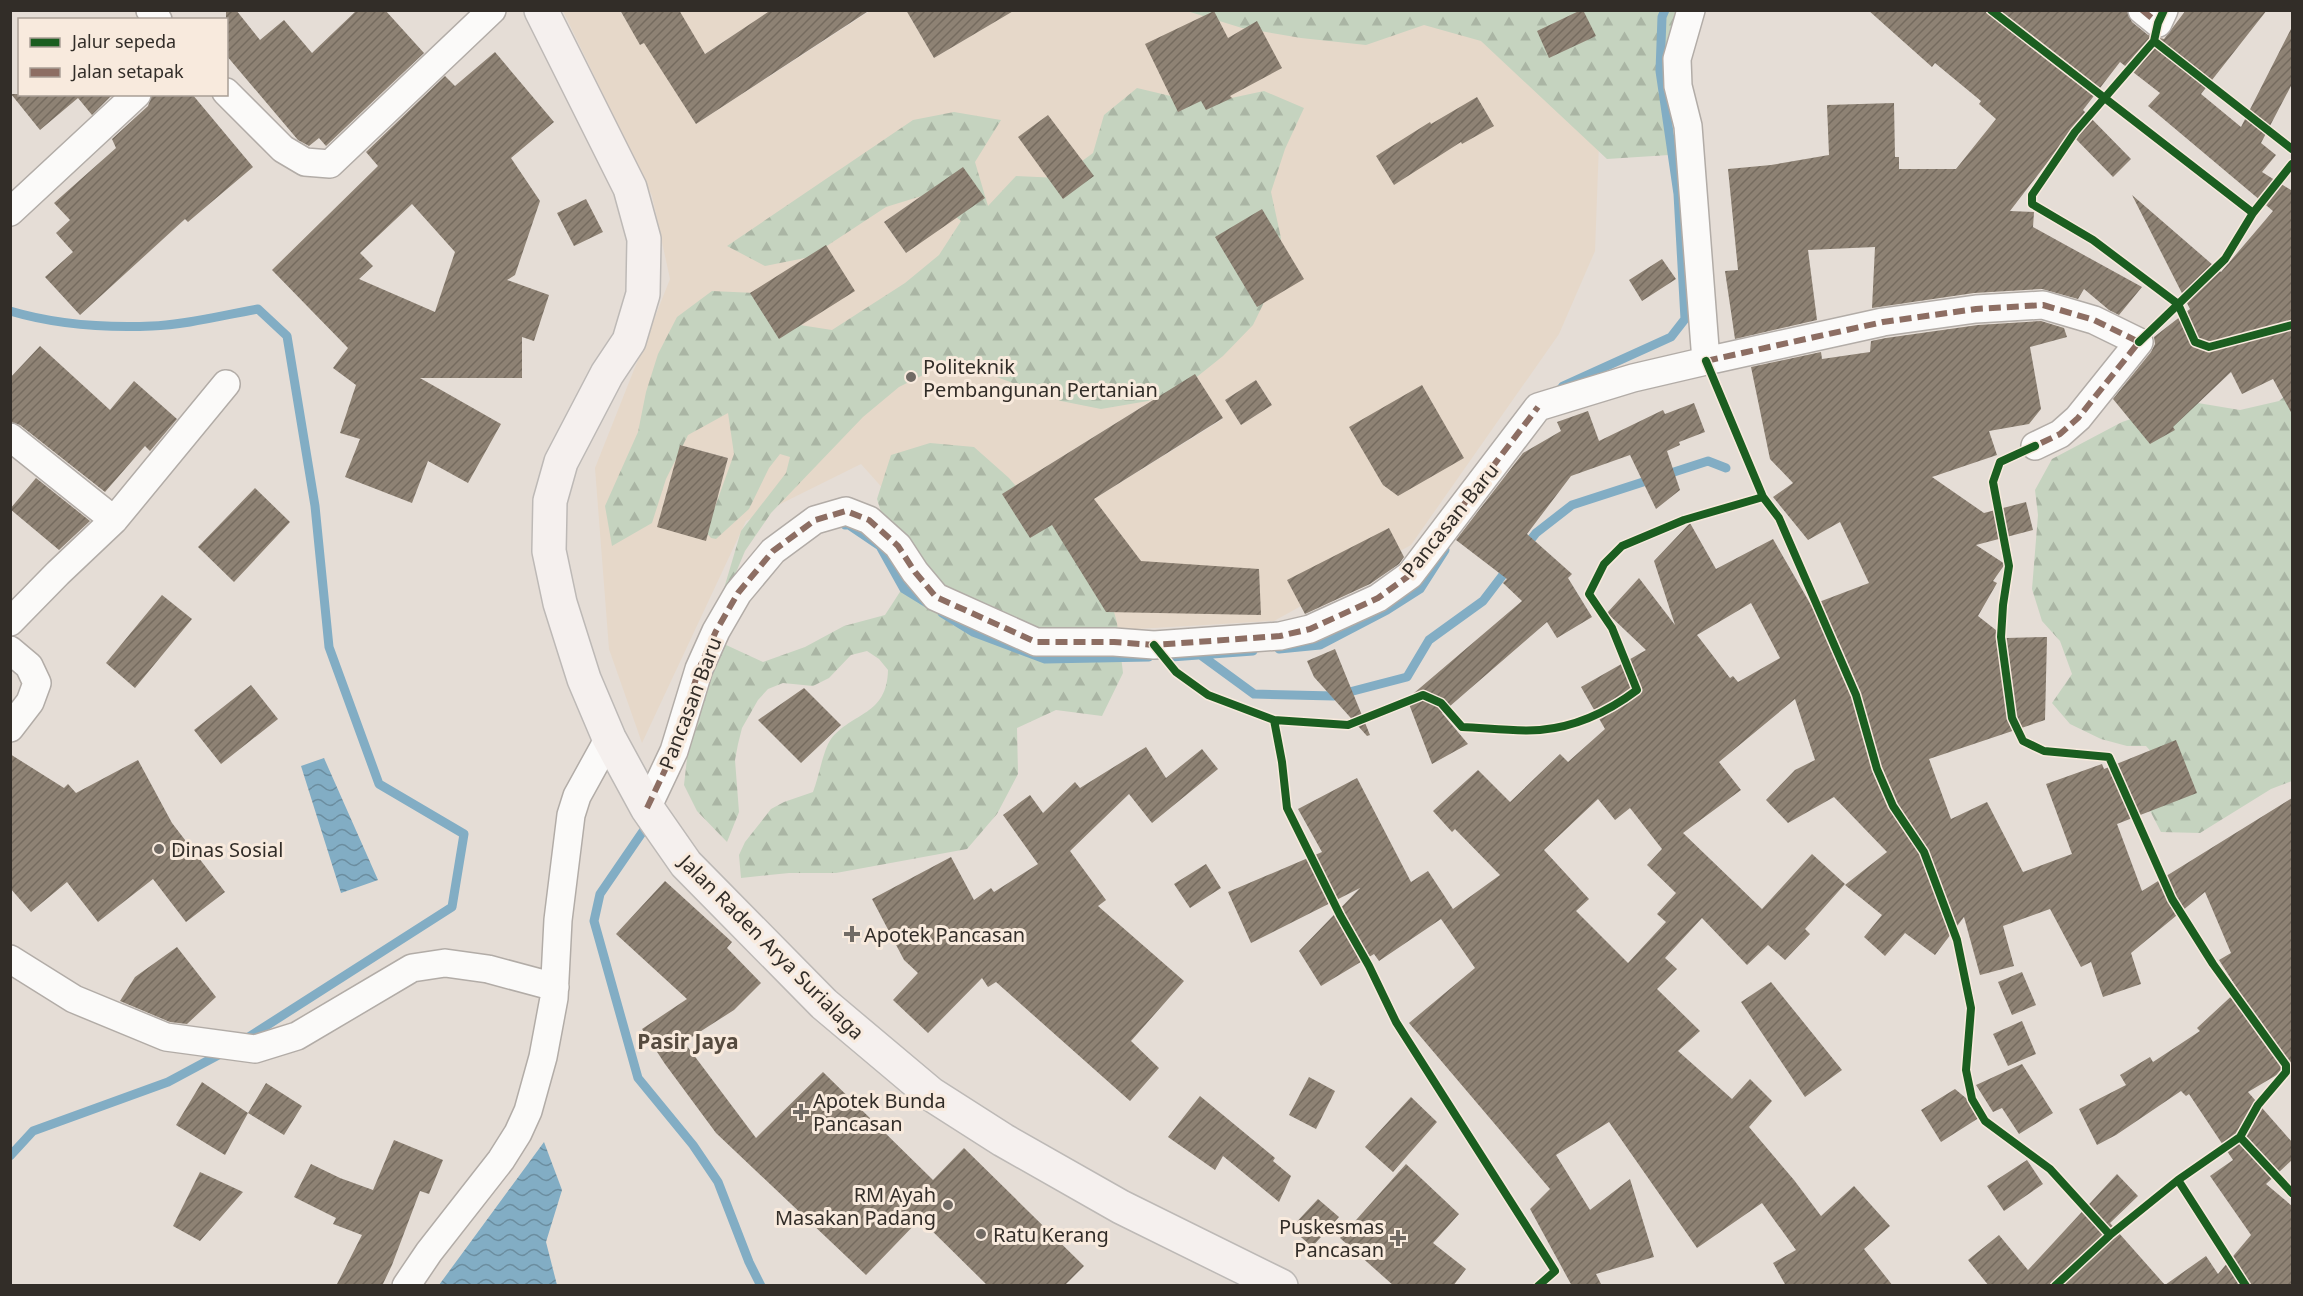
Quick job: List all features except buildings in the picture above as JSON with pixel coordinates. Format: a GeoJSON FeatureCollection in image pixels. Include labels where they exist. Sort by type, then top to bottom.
{"type":"FeatureCollection","features":[{"type":"Feature","properties":{"kind":"main road","name":"Jalan Raden Arya Surialaga"},"geometry":{"type":"LineString","coordinates":[[541,10],[630,188],[644,239],[643,294],[628,341],[607,374],[561,462],[550,501],[549,551],[560,603],[584,679],[609,738],[648,808],[686,864],[824,1005],[931,1094],[1003,1140],[1121,1208],[1281,1286]]}},
{"type":"Feature","properties":{"kind":"street"},"geometry":{"type":"LineString","coordinates":[[228,94],[283,149],[305,162],[330,164],[492,10]]}},
{"type":"Feature","properties":{"kind":"street"},"geometry":{"type":"LineString","coordinates":[[1691,10],[1677,59],[1678,86],[1688,126],[1706,361]]}},
{"type":"Feature","properties":{"kind":"street"},"geometry":{"type":"LineString","coordinates":[[2142,10],[2158,24],[2164,10]]}},
{"type":"Feature","properties":{"kind":"street"},"geometry":{"type":"LineString","coordinates":[[10,212],[135,96]]}},
{"type":"Feature","properties":{"kind":"street","name":"Pancasan Baru"},"geometry":{"type":"LineString","coordinates":[[648,808],[674,751],[699,669],[716,631],[738,593],[773,550],[815,520],[846,511],[869,520],[898,546],[915,572],[936,597],[1036,642],[1114,642],[1154,645],[1280,636],[1310,629],[1378,598],[1410,575],[1538,407],[1633,378],[1706,361],[1883,322],[1976,309],[2043,305],[2094,320],[2139,342],[2079,418],[2060,434],[2035,446]]}},
{"type":"Feature","properties":{"kind":"street"},"geometry":{"type":"LineString","coordinates":[[10,622],[114,520],[226,384]]}},
{"type":"Feature","properties":{"kind":"street"},"geometry":{"type":"LineString","coordinates":[[10,437],[114,520]]}},
{"type":"Feature","properties":{"kind":"street"},"geometry":{"type":"LineString","coordinates":[[10,650],[29,666],[37,683],[30,702],[10,728]]}},
{"type":"Feature","properties":{"kind":"street"},"geometry":{"type":"LineString","coordinates":[[406,1286],[429,1252],[501,1160],[518,1133],[528,1111],[543,1057],[555,987],[558,920],[572,815],[577,796],[609,738]]}},
{"type":"Feature","properties":{"kind":"street"},"geometry":{"type":"LineString","coordinates":[[10,959],[74,999],[166,1037],[255,1049],[297,1036],[412,968],[445,963],[488,969],[555,987]]}},
{"type":"Feature","properties":{"kind":"shaded area","name":"Politeknik Pembangunan Pertanian"},"geometry":{"type":"Polygon","coordinates":[[[563,11],[620,11],[641,45],[679,11],[771,11],[667,78],[696,124],[870,11],[919,11],[910,17],[934,58],[1001,18],[997,11],[1616,11],[1603,35],[1595,251],[1559,334],[1411,545],[1274,621],[1069,633],[954,568],[861,464],[746,521],[642,743],[609,649],[595,468],[670,279],[652,196],[563,11]],[[963,167],[884,222],[906,253],[963,167]],[[1195,374],[1002,494],[1031,538],[1223,419],[1195,374]],[[1256,380],[1225,400],[1241,425],[1272,405],[1256,380]],[[680,445],[706,540],[728,458],[680,445]]]}},
{"type":"Feature","properties":{"kind":"green space"},"geometry":{"type":"Polygon","coordinates":[[[1187,11],[1679,11],[1676,86],[1669,155],[1607,159],[1481,41],[1424,25],[1366,45],[1301,38],[1242,28],[1187,11]]]}},
{"type":"Feature","properties":{"kind":"green space"},"geometry":{"type":"Polygon","coordinates":[[[1137,88],[1179,98],[1222,100],[1264,91],[1304,108],[1285,149],[1271,192],[1281,238],[1274,282],[1253,325],[1223,356],[1188,384],[1148,401],[1101,409],[1061,401],[981,371],[939,367],[899,387],[863,417],[771,513],[745,551],[727,594],[724,644],[763,662],[805,647],[844,626],[885,615],[907,581],[889,538],[877,499],[891,455],[930,443],[974,447],[1009,478],[1039,513],[1075,545],[1105,578],[1117,623],[1123,673],[1102,716],[1056,710],[1017,728],[1018,774],[997,814],[967,849],[836,873],[789,873],[741,878],[739,855],[745,842],[771,809],[813,792],[831,739],[839,730],[875,705],[882,696],[888,670],[879,659],[867,651],[851,655],[829,678],[813,686],[783,683],[768,689],[758,700],[742,728],[735,760],[739,812],[727,842],[697,811],[684,785],[689,741],[714,671],[708,657],[720,602],[741,531],[786,473],[790,457],[780,454],[769,468],[749,509],[716,539],[711,538],[706,532],[734,454],[728,413],[688,435],[666,479],[652,523],[612,546],[605,506],[638,432],[646,392],[658,354],[677,317],[712,291],[755,293],[787,323],[832,330],[905,283],[939,255],[961,221],[928,194],[886,207],[810,257],[765,266],[727,246],[913,120],[954,112],[1001,120],[975,162],[988,206],[1016,176],[1059,178],[1093,153],[1104,115],[1137,88]]]}},
{"type":"Feature","properties":{"kind":"green space"},"geometry":{"type":"Polygon","coordinates":[[[2292,390],[2292,781],[2271,789],[2200,833],[2161,832],[2145,801],[2171,774],[2146,746],[2127,746],[2101,739],[2070,724],[2052,703],[2072,674],[2060,641],[2042,621],[2032,589],[2038,515],[2035,490],[2052,459],[2122,422],[2158,410],[2198,403],[2240,410],[2279,401],[2292,390]]]}},
{"type":"Feature","properties":{"kind":"water"},"geometry":{"type":"Polygon","coordinates":[[[324,758],[378,880],[341,893],[301,766],[324,758]]]}},
{"type":"Feature","properties":{"kind":"water"},"geometry":{"type":"Polygon","coordinates":[[[544,1142],[562,1190],[546,1242],[557,1285],[439,1285],[544,1142]]]}},
{"type":"Feature","properties":{"kind":"waterway"},"geometry":{"type":"LineString","coordinates":[[1560,390],[1563,386],[1671,337],[1685,319],[1678,194],[1660,71],[1662,17],[1665,10]]}},
{"type":"Feature","properties":{"kind":"waterway"},"geometry":{"type":"LineString","coordinates":[[10,311],[63,322],[134,327],[178,324],[258,309],[287,336],[315,506],[329,647],[379,784],[464,834],[452,907],[244,1040]]}},
{"type":"Feature","properties":{"kind":"waterway"},"geometry":{"type":"LineString","coordinates":[[1525,547],[1536,533],[1572,505],[1708,461],[1726,468]]}},
{"type":"Feature","properties":{"kind":"waterway"},"geometry":{"type":"LineString","coordinates":[[845,525],[849,525],[880,546],[904,589],[930,605]]}},
{"type":"Feature","properties":{"kind":"waterway"},"geometry":{"type":"LineString","coordinates":[[1279,649],[1320,645],[1387,610],[1420,589],[1445,550]]}},
{"type":"Feature","properties":{"kind":"waterway"},"geometry":{"type":"LineString","coordinates":[[1202,656],[1254,694],[1334,696],[1407,677],[1429,640],[1483,601],[1509,567]]}},
{"type":"Feature","properties":{"kind":"waterway"},"geometry":{"type":"LineString","coordinates":[[942,613],[973,632],[1045,659],[1149,657]]}},
{"type":"Feature","properties":{"kind":"waterway"},"geometry":{"type":"LineString","coordinates":[[1171,657],[1253,651]]}},
{"type":"Feature","properties":{"kind":"waterway"},"geometry":{"type":"LineString","coordinates":[[650,821],[600,894],[594,921],[638,1078],[693,1145],[718,1182],[749,1262],[761,1286]]}},
{"type":"Feature","properties":{"kind":"waterway"},"geometry":{"type":"LineString","coordinates":[[10,1156],[33,1131],[168,1082],[224,1052]]}},
{"type":"Feature","properties":{"kind":"marked path"},"geometry":{"type":"LineString","coordinates":[[2142,10],[2158,23],[2160,20]]}},
{"type":"Feature","properties":{"kind":"marked path"},"geometry":{"type":"LineString","coordinates":[[1706,361],[1883,322],[1976,309],[2043,305],[2094,320],[2139,342],[2078,418],[2060,434],[2035,446]]}},
{"type":"Feature","properties":{"kind":"marked path"},"geometry":{"type":"LineString","coordinates":[[647,808],[674,751],[699,669],[716,631],[738,593],[773,551],[815,520],[846,511],[869,520],[898,546],[915,572],[936,597],[1036,642],[1114,642],[1154,645],[1280,636],[1310,629],[1378,598],[1410,575],[1538,407]]}},
{"type":"Feature","properties":{"kind":"cycle path"},"geometry":{"type":"LineString","coordinates":[[1991,10],[2253,213]]}},
{"type":"Feature","properties":{"kind":"cycle path"},"geometry":{"type":"LineString","coordinates":[[2164,10],[2154,41],[2075,132],[2032,195],[2032,204],[2093,240],[2178,304],[2195,342],[2209,347],[2292,325]]}},
{"type":"Feature","properties":{"kind":"cycle path"},"geometry":{"type":"LineString","coordinates":[[2154,41],[2292,149]]}},
{"type":"Feature","properties":{"kind":"cycle path"},"geometry":{"type":"LineString","coordinates":[[2139,342],[2225,259],[2253,213],[2292,164]]}},
{"type":"Feature","properties":{"kind":"cycle path"},"geometry":{"type":"LineString","coordinates":[[1706,361],[1763,497],[1779,518],[1856,695],[1877,769],[1893,806],[1924,852],[1957,940],[1971,1008],[1966,1070],[1972,1099],[1985,1121],[2050,1169],[2110,1235]]}},
{"type":"Feature","properties":{"kind":"cycle path"},"geometry":{"type":"LineString","coordinates":[[2035,446],[2000,462],[1993,482],[2009,566],[2001,637],[2012,718],[2023,741],[2044,751],[2109,757],[2172,899],[2213,964],[2286,1065],[2286,1072],[2258,1105],[2240,1137],[2178,1180],[2110,1235],[2055,1286]]}},
{"type":"Feature","properties":{"kind":"cycle path"},"geometry":{"type":"LineString","coordinates":[[1154,645],[1176,672],[1208,695],[1274,720],[1348,725],[1423,695],[1441,703],[1462,727],[1530,730],[1579,722],[1615,705],[1637,690],[1612,628],[1589,594],[1604,564],[1622,546],[1684,520],[1763,497]]}},
{"type":"Feature","properties":{"kind":"cycle path"},"geometry":{"type":"LineString","coordinates":[[1274,720],[1287,808],[1396,1022],[1555,1271],[1538,1286]]}},
{"type":"Feature","properties":{"kind":"cycle path"},"geometry":{"type":"LineString","coordinates":[[2240,1137],[2292,1193]]}},
{"type":"Feature","properties":{"kind":"cycle path"},"geometry":{"type":"LineString","coordinates":[[2178,1180],[2246,1286]]}},
{"type":"Feature","properties":{"kind":"place","name":"Politeknik Pembangunan Pertanian"},"geometry":{"type":"Point","coordinates":[911,377]}},
{"type":"Feature","properties":{"kind":"place","name":"Dinas Sosial"},"geometry":{"type":"Point","coordinates":[159,849]}},
{"type":"Feature","properties":{"kind":"place","name":"Apotek Pancasan"},"geometry":{"type":"Point","coordinates":[852,934]}},
{"type":"Feature","properties":{"kind":"place","name":"Apotek Bunda Pancasan"},"geometry":{"type":"Point","coordinates":[801,1112]}},
{"type":"Feature","properties":{"kind":"place","name":"RM Ayah Masakan Padang"},"geometry":{"type":"Point","coordinates":[948,1205]}},
{"type":"Feature","properties":{"kind":"place","name":"Ratu Kerang"},"geometry":{"type":"Point","coordinates":[981,1234]}},
{"type":"Feature","properties":{"kind":"place","name":"Puskesmas Pancasan"},"geometry":{"type":"Point","coordinates":[1398,1238]}},
{"type":"Feature","properties":{"kind":"district","name":"Pasir Jaya"},"geometry":{"type":"Point","coordinates":[688,1041]}}]}
